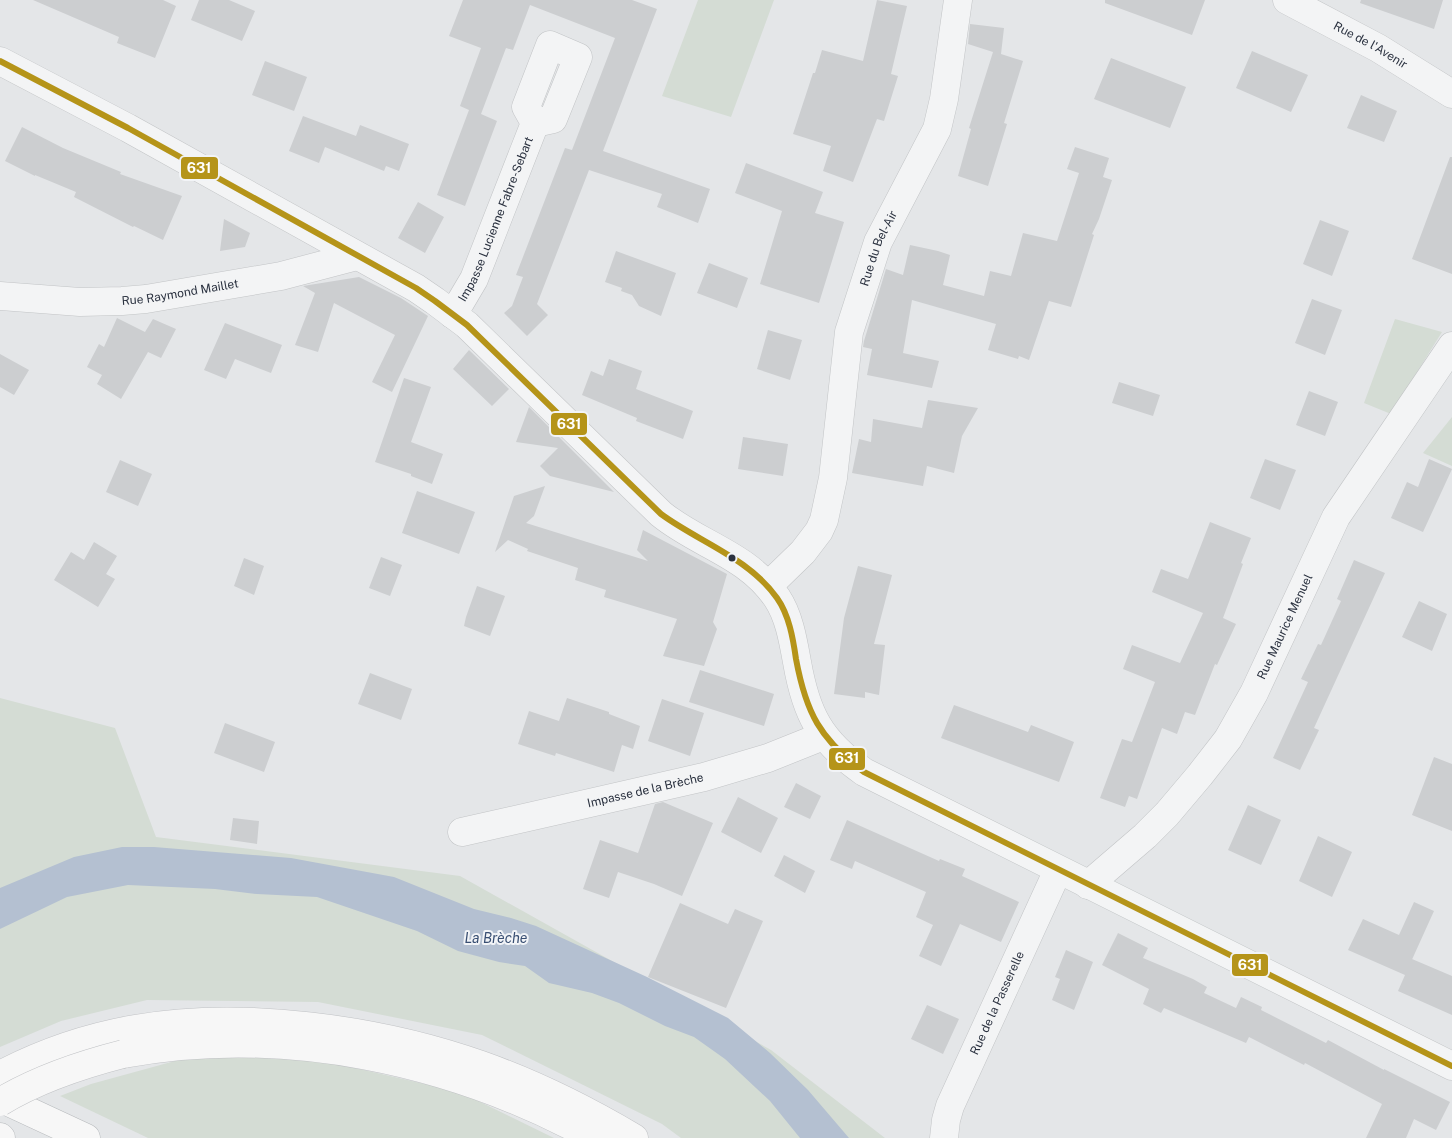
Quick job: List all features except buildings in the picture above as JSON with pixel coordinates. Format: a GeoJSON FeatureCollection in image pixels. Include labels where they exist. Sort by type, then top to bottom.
{"type":"FeatureCollection","features":[{"type":"Feature","properties":{"kind":"main road"},"geometry":{"type":"LineString","coordinates":[[0,1100],[65,1071],[120,1043],[176,1024],[230,1022],[317,1028],[379,1037],[463,1059],[530,1084],[576,1106],[634,1138]]}},
{"type":"Feature","properties":{"kind":"main road"},"geometry":{"type":"LineString","coordinates":[[0,1075],[50,1053],[89,1039],[120,1043],[182,1045],[243,1043],[302,1046],[349,1053],[425,1070],[479,1086],[530,1105],[594,1138]]}},
{"type":"Feature","properties":{"kind":"main road"},"geometry":{"type":"LineString","coordinates":[[0,1100],[86,1138]]}},
{"type":"Feature","properties":{"kind":"street","name":"Rue du Bel-Air"},"geometry":{"type":"LineString","coordinates":[[768,586],[803,552],[815,537],[819,531],[828,504],[833,478],[849,332],[870,262],[882,234],[937,128],[944,99],[958,0]]}},
{"type":"Feature","properties":{"kind":"street","name":"Rue de l'Avenir"},"geometry":{"type":"LineString","coordinates":[[1287,0],[1378,48],[1452,94]]}},
{"type":"Feature","properties":{"kind":"street"},"geometry":{"type":"LineString","coordinates":[[0,61],[128,128],[416,288],[452,314],[647,501],[681,528],[733,556],[747,566],[768,586],[778,599],[791,631],[807,705],[824,736],[839,752],[864,772],[1452,1066]]}},
{"type":"Feature","properties":{"kind":"street","name":"Impasse Lucienne Fabre-Sebart"},"geometry":{"type":"LineString","coordinates":[[452,314],[462,301],[474,279],[535,123]]}},
{"type":"Feature","properties":{"kind":"street","name":"Rue Raymond Maillet"},"geometry":{"type":"LineString","coordinates":[[0,296],[80,302],[146,298],[280,276],[357,256]]}},
{"type":"Feature","properties":{"kind":"street","name":"Rue Maurice Menuel"},"geometry":{"type":"LineString","coordinates":[[1088,884],[1145,836],[1167,814],[1228,739],[1254,693],[1336,517],[1452,346]]}},
{"type":"Feature","properties":{"kind":"street","name":"Impasse de la Brèche"},"geometry":{"type":"LineString","coordinates":[[462,832],[714,775],[768,758],[824,736]]}},
{"type":"Feature","properties":{"kind":"street","name":"Rue de la Passerelle"},"geometry":{"type":"LineString","coordinates":[[944,1138],[950,1106],[1058,870]]}},
{"type":"Feature","properties":{"kind":"shaded area"},"geometry":{"type":"Polygon","coordinates":[[[698,0],[774,0],[731,117],[662,96],[698,0]]]}},
{"type":"Feature","properties":{"kind":"shaded area"},"geometry":{"type":"Polygon","coordinates":[[[1395,319],[1442,332],[1391,414],[1364,403],[1395,319]]]}},
{"type":"Feature","properties":{"kind":"shaded area"},"geometry":{"type":"Polygon","coordinates":[[[1452,417],[1452,466],[1423,453],[1452,417]]]}},
{"type":"Feature","properties":{"kind":"shaded area"},"geometry":{"type":"Polygon","coordinates":[[[0,698],[115,728],[156,837],[460,876],[771,1050],[885,1138],[681,1138],[662,1124],[482,1035],[318,1002],[147,1000],[61,1021],[0,1047],[0,698]]]}},
{"type":"Feature","properties":{"kind":"shaded area"},"geometry":{"type":"Polygon","coordinates":[[[204,1053],[307,1057],[460,1092],[554,1138],[148,1138],[60,1096],[91,1084],[204,1053]]]}},
{"type":"Feature","properties":{"kind":"water","name":"La Brèche"},"geometry":{"type":"Polygon","coordinates":[[[122,847],[154,847],[291,858],[394,877],[474,909],[536,926],[647,977],[728,1018],[770,1053],[808,1090],[849,1138],[800,1138],[770,1101],[725,1059],[694,1037],[665,1026],[619,1003],[592,993],[549,983],[525,966],[499,962],[458,951],[417,931],[317,897],[257,894],[215,889],[128,885],[67,897],[0,929],[0,888],[74,857],[122,847]]]}},
{"type":"Feature","properties":{"kind":"transit line","name":"631"},"geometry":{"type":"LineString","coordinates":[[0,61],[128,128],[416,288],[467,325],[661,514],[738,561],[766,584],[777,598],[787,619],[800,678],[810,710],[817,723],[836,748],[864,772],[1452,1066]]}}]}
